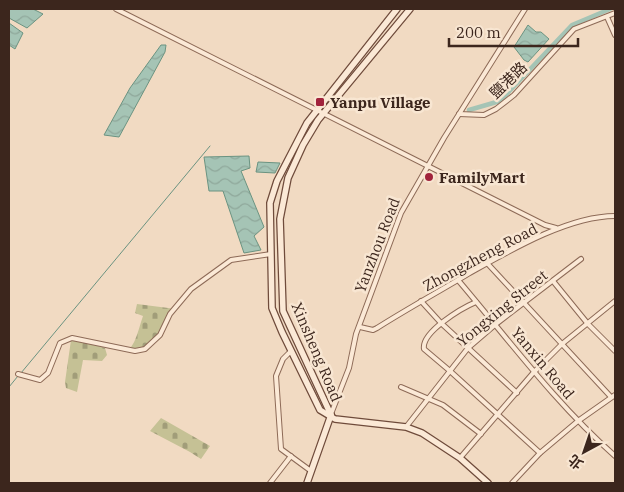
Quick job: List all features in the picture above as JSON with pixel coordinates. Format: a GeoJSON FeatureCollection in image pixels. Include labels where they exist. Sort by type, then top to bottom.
{"type":"FeatureCollection","features":[{"type":"Feature","properties":{"kind":"street"},"geometry":{"type":"LineString","coordinates":[[116,9],[316,110],[324,112],[528,217],[556,228]]}},
{"type":"Feature","properties":{"kind":"street","name":"Xinsheng Road"},"geometry":{"type":"LineString","coordinates":[[397,9],[316,110],[298,139],[272,192],[270,203],[272,308],[320,410],[335,418],[406,427],[422,433],[460,458],[488,483]]}},
{"type":"Feature","properties":{"kind":"street","name":"Xinsheng Road"},"geometry":{"type":"LineString","coordinates":[[331,415],[283,311],[280,218],[288,178],[303,145],[324,112],[410,9]]}},
{"type":"Feature","properties":{"kind":"street","name":"Yanzhou Road"},"geometry":{"type":"LineString","coordinates":[[307,483],[349,368],[356,334],[401,213],[459,114],[525,9]]}},
{"type":"Feature","properties":{"kind":"street","name":"鹽港路"},"geometry":{"type":"LineString","coordinates":[[459,114],[484,115],[496,109],[514,95],[574,29],[615,13]]}},
{"type":"Feature","properties":{"kind":"street"},"geometry":{"type":"LineString","coordinates":[[606,17],[615,35]]}},
{"type":"Feature","properties":{"kind":"street","name":"Zhongzheng Road"},"geometry":{"type":"LineString","coordinates":[[360,327],[373,330],[377,328],[487,263],[556,228],[604,216],[615,216]]}},
{"type":"Feature","properties":{"kind":"street"},"geometry":{"type":"LineString","coordinates":[[18,374],[40,380],[48,373],[60,342],[72,338],[135,351],[146,348],[160,335],[170,314],[191,289],[231,260],[272,254]]}},
{"type":"Feature","properties":{"kind":"street","name":"Yongxing Street"},"geometry":{"type":"LineString","coordinates":[[406,427],[468,348],[496,324],[581,259]]}},
{"type":"Feature","properties":{"kind":"street"},"geometry":{"type":"LineString","coordinates":[[487,263],[613,396],[540,452],[512,483]]}},
{"type":"Feature","properties":{"kind":"street","name":"Yanxin Road"},"geometry":{"type":"LineString","coordinates":[[458,280],[534,372],[578,421],[615,455]]}},
{"type":"Feature","properties":{"kind":"street"},"geometry":{"type":"LineString","coordinates":[[553,281],[588,324],[615,351]]}},
{"type":"Feature","properties":{"kind":"street"},"geometry":{"type":"LineString","coordinates":[[421,301],[440,323],[516,393]]}},
{"type":"Feature","properties":{"kind":"street"},"geometry":{"type":"LineString","coordinates":[[460,458],[534,372],[562,344],[615,301]]}},
{"type":"Feature","properties":{"kind":"street"},"geometry":{"type":"LineString","coordinates":[[476,302],[466,306],[440,323],[425,340],[424,349],[540,452]]}},
{"type":"Feature","properties":{"kind":"street"},"geometry":{"type":"LineString","coordinates":[[291,351],[282,359],[276,376],[281,448],[311,471]]}},
{"type":"Feature","properties":{"kind":"street"},"geometry":{"type":"LineString","coordinates":[[401,386],[449,410],[481,434]]}},
{"type":"Feature","properties":{"kind":"street"},"geometry":{"type":"LineString","coordinates":[[270,483],[291,456]]}},
{"type":"Feature","properties":{"kind":"green space"},"geometry":{"type":"Polygon","coordinates":[[[137,304],[176,309],[156,339],[145,350],[127,351],[135,340],[143,316],[135,313],[137,304]]]}},
{"type":"Feature","properties":{"kind":"green space"},"geometry":{"type":"Polygon","coordinates":[[[71,340],[86,341],[105,348],[107,355],[102,361],[83,360],[77,392],[66,388],[65,382],[71,340]]]}},
{"type":"Feature","properties":{"kind":"green space"},"geometry":{"type":"Polygon","coordinates":[[[161,418],[210,446],[201,459],[150,431],[161,418]]]}},
{"type":"Feature","properties":{"kind":"water"},"geometry":{"type":"Polygon","coordinates":[[[9,9],[33,9],[43,14],[27,28],[9,18],[9,9]]]}},
{"type":"Feature","properties":{"kind":"water"},"geometry":{"type":"Polygon","coordinates":[[[9,23],[23,33],[15,49],[9,45],[9,23]]]}},
{"type":"Feature","properties":{"kind":"water"},"geometry":{"type":"Polygon","coordinates":[[[528,25],[549,39],[528,62],[524,60],[514,47],[528,25]]]}},
{"type":"Feature","properties":{"kind":"water"},"geometry":{"type":"Polygon","coordinates":[[[161,45],[166,45],[165,52],[119,137],[104,135],[130,88],[161,45]]]}},
{"type":"Feature","properties":{"kind":"water"},"geometry":{"type":"Polygon","coordinates":[[[249,156],[250,168],[241,171],[264,227],[254,236],[261,250],[244,253],[223,191],[209,191],[204,157],[249,156]]]}},
{"type":"Feature","properties":{"kind":"water"},"geometry":{"type":"Polygon","coordinates":[[[258,162],[280,163],[275,173],[256,172],[258,162]]]}},
{"type":"Feature","properties":{"kind":"waterway"},"geometry":{"type":"LineString","coordinates":[[469,110],[500,101],[572,25],[610,9]]}},
{"type":"Feature","properties":{"kind":"waterway"},"geometry":{"type":"LineString","coordinates":[[21,373],[210,146]]}},
{"type":"Feature","properties":{"kind":"waterway"},"geometry":{"type":"LineString","coordinates":[[9,387],[18,376]]}},
{"type":"Feature","properties":{"kind":"place","name":"Yanpu Village"},"geometry":{"type":"Point","coordinates":[320,102]}},
{"type":"Feature","properties":{"kind":"place","name":"FamilyMart"},"geometry":{"type":"Point","coordinates":[429,177]}}]}
